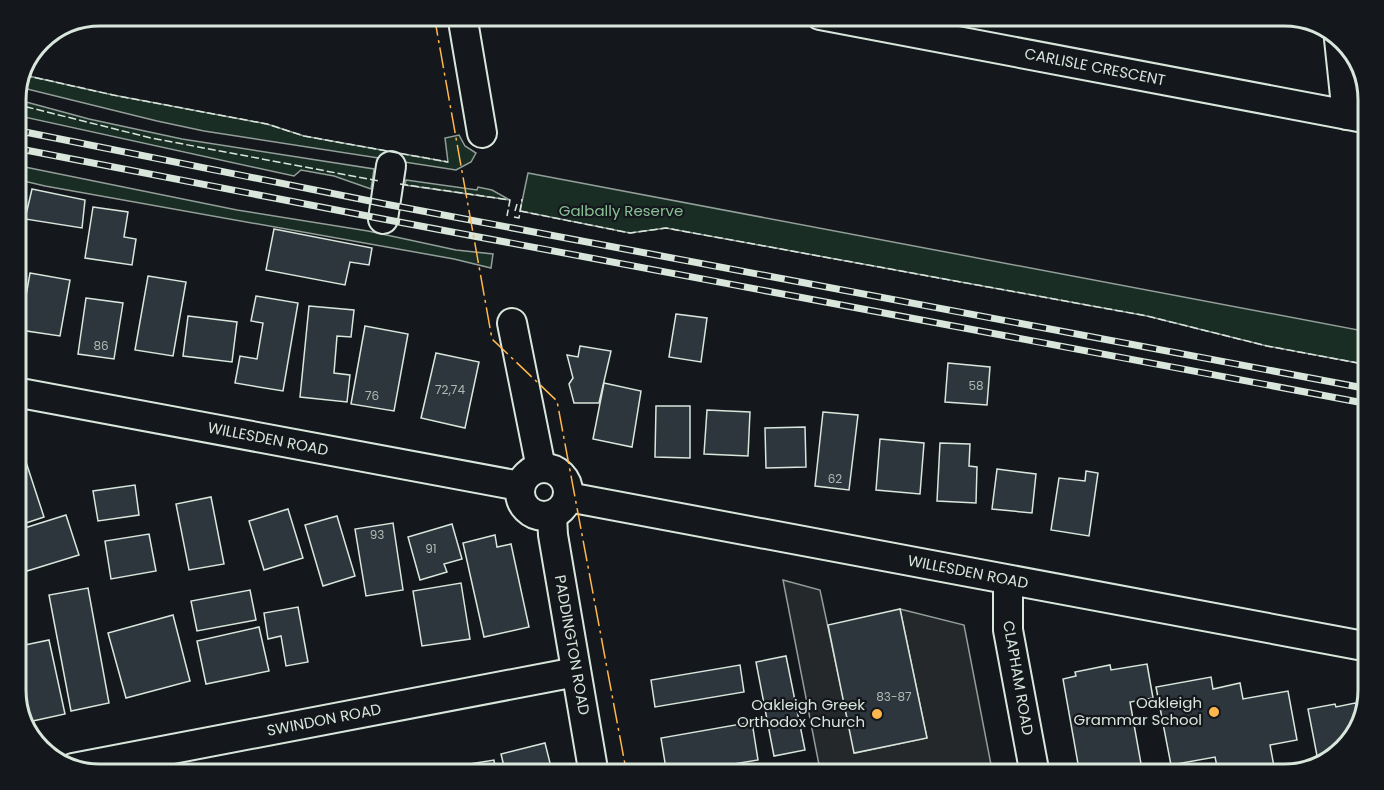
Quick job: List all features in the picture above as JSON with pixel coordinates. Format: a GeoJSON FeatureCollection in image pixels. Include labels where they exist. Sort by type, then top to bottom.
{"type":"FeatureCollection","features":[{"type":"Feature","properties":{"kind":"street"},"geometry":{"type":"LineString","coordinates":[[464,26],[482,133]]}},
{"type":"Feature","properties":{"kind":"street","name":"CARLISLE CRESCENT"},"geometry":{"type":"LineString","coordinates":[[914,26],[1358,117]]}},
{"type":"Feature","properties":{"kind":"street"},"geometry":{"type":"LineString","coordinates":[[1343,53],[1358,117]]}},
{"type":"Feature","properties":{"kind":"street"},"geometry":{"type":"LineString","coordinates":[[383,219],[391,166]]}},
{"type":"Feature","properties":{"kind":"street"},"geometry":{"type":"LineString","coordinates":[[512,323],[531,477]]}},
{"type":"Feature","properties":{"kind":"street","name":"WILLESDEN ROAD"},"geometry":{"type":"LineString","coordinates":[[26,394],[531,477]]}},
{"type":"Feature","properties":{"kind":"street"},"geometry":{"type":"LineString","coordinates":[[551,469],[564,477],[568,488],[560,506],[542,516],[534,514],[524,505],[520,493],[531,477],[551,469]]}},
{"type":"Feature","properties":{"kind":"street","name":"WILLESDEN ROAD"},"geometry":{"type":"LineString","coordinates":[[560,506],[1008,580],[1358,645]]}},
{"type":"Feature","properties":{"kind":"street","name":"PADDINGTON ROAD"},"geometry":{"type":"LineString","coordinates":[[560,506],[553,535],[592,764]]}},
{"type":"Feature","properties":{"kind":"street","name":"CLAPHAM ROAD"},"geometry":{"type":"LineString","coordinates":[[1008,580],[1008,630],[1033,764]]}},
{"type":"Feature","properties":{"kind":"street","name":"SWINDON ROAD"},"geometry":{"type":"LineString","coordinates":[[94,764],[576,672]]}},
{"type":"Feature","properties":{"kind":"green space"},"geometry":{"type":"Polygon","coordinates":[[[29,76],[113,95],[267,124],[304,136],[448,162],[445,138],[459,135],[465,146],[476,153],[471,162],[456,170],[204,131],[27,89],[29,76]]]}},
{"type":"Feature","properties":{"kind":"green space"},"geometry":{"type":"Polygon","coordinates":[[[26,102],[89,119],[182,139],[374,169],[371,189],[334,176],[301,170],[294,176],[26,117],[26,102]]]}},
{"type":"Feature","properties":{"kind":"green space"},"geometry":{"type":"Polygon","coordinates":[[[26,167],[237,210],[368,231],[456,250],[493,254],[491,268],[454,259],[26,182],[26,167]]]}},
{"type":"Feature","properties":{"kind":"green space","name":"Galbally Reserve"},"geometry":{"type":"Polygon","coordinates":[[[528,173],[1358,330],[1358,363],[1267,346],[1147,316],[666,228],[630,233],[520,211],[528,173]]]}},
{"type":"Feature","properties":{"kind":"green space"},"geometry":{"type":"Polygon","coordinates":[[[406,180],[477,190],[478,187],[492,190],[510,200],[405,185],[406,180]]]}},
{"type":"Feature","properties":{"kind":"shaded area"},"geometry":{"type":"Polygon","coordinates":[[[783,580],[820,590],[855,753],[927,738],[900,609],[964,625],[991,764],[819,764],[783,580]]]}},
{"type":"Feature","properties":{"kind":"building"},"geometry":{"type":"Polygon","coordinates":[[[32,189],[85,200],[82,228],[26,219],[32,189]]]}},
{"type":"Feature","properties":{"kind":"building"},"geometry":{"type":"Polygon","coordinates":[[[93,207],[128,212],[124,237],[136,239],[132,265],[85,258],[93,207]]]}},
{"type":"Feature","properties":{"kind":"building"},"geometry":{"type":"Polygon","coordinates":[[[274,229],[372,248],[369,265],[350,262],[345,285],[266,270],[274,229]]]}},
{"type":"Feature","properties":{"kind":"building"},"geometry":{"type":"Polygon","coordinates":[[[30,273],[70,280],[60,336],[26,331],[26,296],[30,273]]]}},
{"type":"Feature","properties":{"kind":"building"},"geometry":{"type":"Polygon","coordinates":[[[148,276],[186,282],[173,356],[135,350],[148,276]]]}},
{"type":"Feature","properties":{"kind":"building"},"geometry":{"type":"Polygon","coordinates":[[[256,296],[298,303],[283,391],[235,383],[240,356],[257,359],[263,323],[251,321],[256,296]]]}},
{"type":"Feature","properties":{"kind":"building"},"geometry":{"type":"Polygon","coordinates":[[[86,298],[123,303],[114,359],[78,354],[86,298]]]}},
{"type":"Feature","properties":{"kind":"building"},"geometry":{"type":"Polygon","coordinates":[[[309,306],[354,310],[351,337],[337,336],[334,373],[350,375],[347,402],[300,397],[309,306]]]}},
{"type":"Feature","properties":{"kind":"building"},"geometry":{"type":"Polygon","coordinates":[[[676,314],[707,318],[701,362],[669,357],[676,314]]]}},
{"type":"Feature","properties":{"kind":"building"},"geometry":{"type":"Polygon","coordinates":[[[188,316],[237,322],[232,362],[183,356],[188,316]]]}},
{"type":"Feature","properties":{"kind":"building"},"geometry":{"type":"Polygon","coordinates":[[[365,326],[408,334],[394,411],[351,404],[365,326]]]}},
{"type":"Feature","properties":{"kind":"building"},"geometry":{"type":"Polygon","coordinates":[[[580,346],[611,351],[599,403],[574,403],[569,384],[573,378],[567,355],[578,357],[580,346]]]}},
{"type":"Feature","properties":{"kind":"building"},"geometry":{"type":"Polygon","coordinates":[[[436,353],[479,362],[465,428],[421,418],[436,353]]]}},
{"type":"Feature","properties":{"kind":"building"},"geometry":{"type":"Polygon","coordinates":[[[948,363],[990,367],[987,405],[945,402],[948,363]]]}},
{"type":"Feature","properties":{"kind":"building"},"geometry":{"type":"Polygon","coordinates":[[[604,383],[641,391],[632,447],[593,439],[604,383]]]}},
{"type":"Feature","properties":{"kind":"building"},"geometry":{"type":"Polygon","coordinates":[[[656,406],[690,406],[690,458],[655,457],[656,406]]]}},
{"type":"Feature","properties":{"kind":"building"},"geometry":{"type":"Polygon","coordinates":[[[707,410],[750,412],[748,456],[704,454],[707,410]]]}},
{"type":"Feature","properties":{"kind":"building"},"geometry":{"type":"Polygon","coordinates":[[[823,412],[858,415],[849,490],[815,486],[823,412]]]}},
{"type":"Feature","properties":{"kind":"building"},"geometry":{"type":"Polygon","coordinates":[[[805,427],[806,467],[766,468],[765,428],[805,427]]]}},
{"type":"Feature","properties":{"kind":"building"},"geometry":{"type":"Polygon","coordinates":[[[880,439],[924,443],[920,494],[876,490],[880,439]]]}},
{"type":"Feature","properties":{"kind":"building"},"geometry":{"type":"Polygon","coordinates":[[[940,443],[970,444],[969,466],[977,467],[976,503],[937,501],[940,443]]]}},
{"type":"Feature","properties":{"kind":"building"},"geometry":{"type":"Polygon","coordinates":[[[26,462],[44,517],[26,523],[26,462]]]}},
{"type":"Feature","properties":{"kind":"building"},"geometry":{"type":"Polygon","coordinates":[[[997,469],[1036,474],[1032,513],[992,509],[997,469]]]}},
{"type":"Feature","properties":{"kind":"building"},"geometry":{"type":"Polygon","coordinates":[[[1086,471],[1098,473],[1089,536],[1051,530],[1059,478],[1085,481],[1086,471]]]}},
{"type":"Feature","properties":{"kind":"building"},"geometry":{"type":"Polygon","coordinates":[[[135,485],[139,515],[98,521],[93,491],[135,485]]]}},
{"type":"Feature","properties":{"kind":"building"},"geometry":{"type":"Polygon","coordinates":[[[211,497],[224,564],[189,570],[176,504],[211,497]]]}},
{"type":"Feature","properties":{"kind":"building"},"geometry":{"type":"Polygon","coordinates":[[[288,509],[303,558],[264,570],[249,521],[288,509]]]}},
{"type":"Feature","properties":{"kind":"building"},"geometry":{"type":"Polygon","coordinates":[[[66,515],[79,555],[27,571],[26,528],[66,515]]]}},
{"type":"Feature","properties":{"kind":"building"},"geometry":{"type":"Polygon","coordinates":[[[337,516],[355,576],[323,586],[305,525],[337,516]]]}},
{"type":"Feature","properties":{"kind":"building"},"geometry":{"type":"Polygon","coordinates":[[[393,523],[403,590],[366,596],[355,529],[393,523]]]}},
{"type":"Feature","properties":{"kind":"building"},"geometry":{"type":"Polygon","coordinates":[[[452,524],[462,559],[444,564],[447,572],[420,580],[408,537],[452,524]]]}},
{"type":"Feature","properties":{"kind":"building"},"geometry":{"type":"Polygon","coordinates":[[[149,534],[156,571],[111,579],[105,541],[149,534]]]}},
{"type":"Feature","properties":{"kind":"building"},"geometry":{"type":"Polygon","coordinates":[[[495,535],[497,547],[511,544],[529,627],[484,637],[463,543],[495,535]]]}},
{"type":"Feature","properties":{"kind":"building"},"geometry":{"type":"Polygon","coordinates":[[[461,583],[470,639],[422,646],[413,591],[461,583]]]}},
{"type":"Feature","properties":{"kind":"building"},"geometry":{"type":"Polygon","coordinates":[[[88,588],[109,703],[71,711],[49,595],[88,588]]]}},
{"type":"Feature","properties":{"kind":"building"},"geometry":{"type":"Polygon","coordinates":[[[250,590],[256,620],[197,631],[191,601],[250,590]]]}},
{"type":"Feature","properties":{"kind":"building"},"geometry":{"type":"Polygon","coordinates":[[[298,607],[308,662],[286,666],[281,636],[268,639],[264,613],[298,607]]]}},
{"type":"Feature","properties":{"kind":"building"},"geometry":{"type":"Polygon","coordinates":[[[900,609],[927,738],[854,753],[828,625],[900,609]]]}},
{"type":"Feature","properties":{"kind":"building"},"geometry":{"type":"Polygon","coordinates":[[[173,615],[190,681],[126,698],[108,633],[173,615]]]}},
{"type":"Feature","properties":{"kind":"building"},"geometry":{"type":"Polygon","coordinates":[[[259,627],[269,671],[206,684],[197,641],[259,627]]]}},
{"type":"Feature","properties":{"kind":"building"},"geometry":{"type":"Polygon","coordinates":[[[49,640],[65,714],[32,721],[26,695],[26,645],[49,640]]]}},
{"type":"Feature","properties":{"kind":"building"},"geometry":{"type":"Polygon","coordinates":[[[786,656],[805,750],[774,756],[756,662],[786,656]]]}},
{"type":"Feature","properties":{"kind":"building"},"geometry":{"type":"Polygon","coordinates":[[[1147,664],[1153,698],[1130,702],[1141,764],[1078,764],[1063,679],[1076,676],[1075,672],[1110,665],[1111,670],[1147,664]]]}},
{"type":"Feature","properties":{"kind":"building"},"geometry":{"type":"Polygon","coordinates":[[[740,665],[744,692],[655,707],[651,680],[740,665]]]}},
{"type":"Feature","properties":{"kind":"building"},"geometry":{"type":"Polygon","coordinates":[[[1211,677],[1213,689],[1240,683],[1243,699],[1288,691],[1297,740],[1270,745],[1274,764],[1217,764],[1215,757],[1171,764],[1156,687],[1211,677]]]}},
{"type":"Feature","properties":{"kind":"building"},"geometry":{"type":"Polygon","coordinates":[[[1355,703],[1357,705],[1349,728],[1343,736],[1330,749],[1317,757],[1308,709],[1335,704],[1336,707],[1355,703]]]}},
{"type":"Feature","properties":{"kind":"building"},"geometry":{"type":"Polygon","coordinates":[[[752,722],[758,760],[734,764],[665,764],[661,738],[752,722]]]}},
{"type":"Feature","properties":{"kind":"building"},"geometry":{"type":"Polygon","coordinates":[[[545,743],[550,764],[503,764],[501,754],[545,743]]]}},
{"type":"Feature","properties":{"kind":"building"},"geometry":{"type":"Polygon","coordinates":[[[494,760],[495,764],[469,764],[494,760]]]}},
{"type":"Feature","properties":{"kind":"railway"},"geometry":{"type":"LineString","coordinates":[[26,132],[385,204],[1358,387]]}},
{"type":"Feature","properties":{"kind":"railway"},"geometry":{"type":"LineString","coordinates":[[26,150],[1358,402]]}},
{"type":"Feature","properties":{"kind":"fence"},"geometry":{"type":"LineString","coordinates":[[29,76],[113,95],[267,124],[304,136],[448,162]]}},
{"type":"Feature","properties":{"kind":"fence"},"geometry":{"type":"LineString","coordinates":[[26,107],[151,138],[379,181]]}},
{"type":"Feature","properties":{"kind":"fence"},"geometry":{"type":"LineString","coordinates":[[400,184],[510,200],[507,216]]}},
{"type":"Feature","properties":{"kind":"fence"},"geometry":{"type":"LineString","coordinates":[[514,217],[519,218],[522,199]]}},
{"type":"Feature","properties":{"kind":"fence"},"geometry":{"type":"LineString","coordinates":[[515,211],[517,204]]}},
{"type":"Feature","properties":{"kind":"fence"},"geometry":{"type":"LineString","coordinates":[[520,211],[630,233],[666,228],[1147,316],[1267,346],[1358,363]]}},
{"type":"Feature","properties":{"kind":"power"},"geometry":{"type":"LineString","coordinates":[[436,26],[492,339],[557,401],[625,764]]}},
{"type":"Feature","properties":{"kind":"place","name":"Oakleigh Grammar School"},"geometry":{"type":"Point","coordinates":[1214,712]}},
{"type":"Feature","properties":{"kind":"place","name":"Oakleigh Greek Orthodox Church"},"geometry":{"type":"Point","coordinates":[877,714]}}]}
